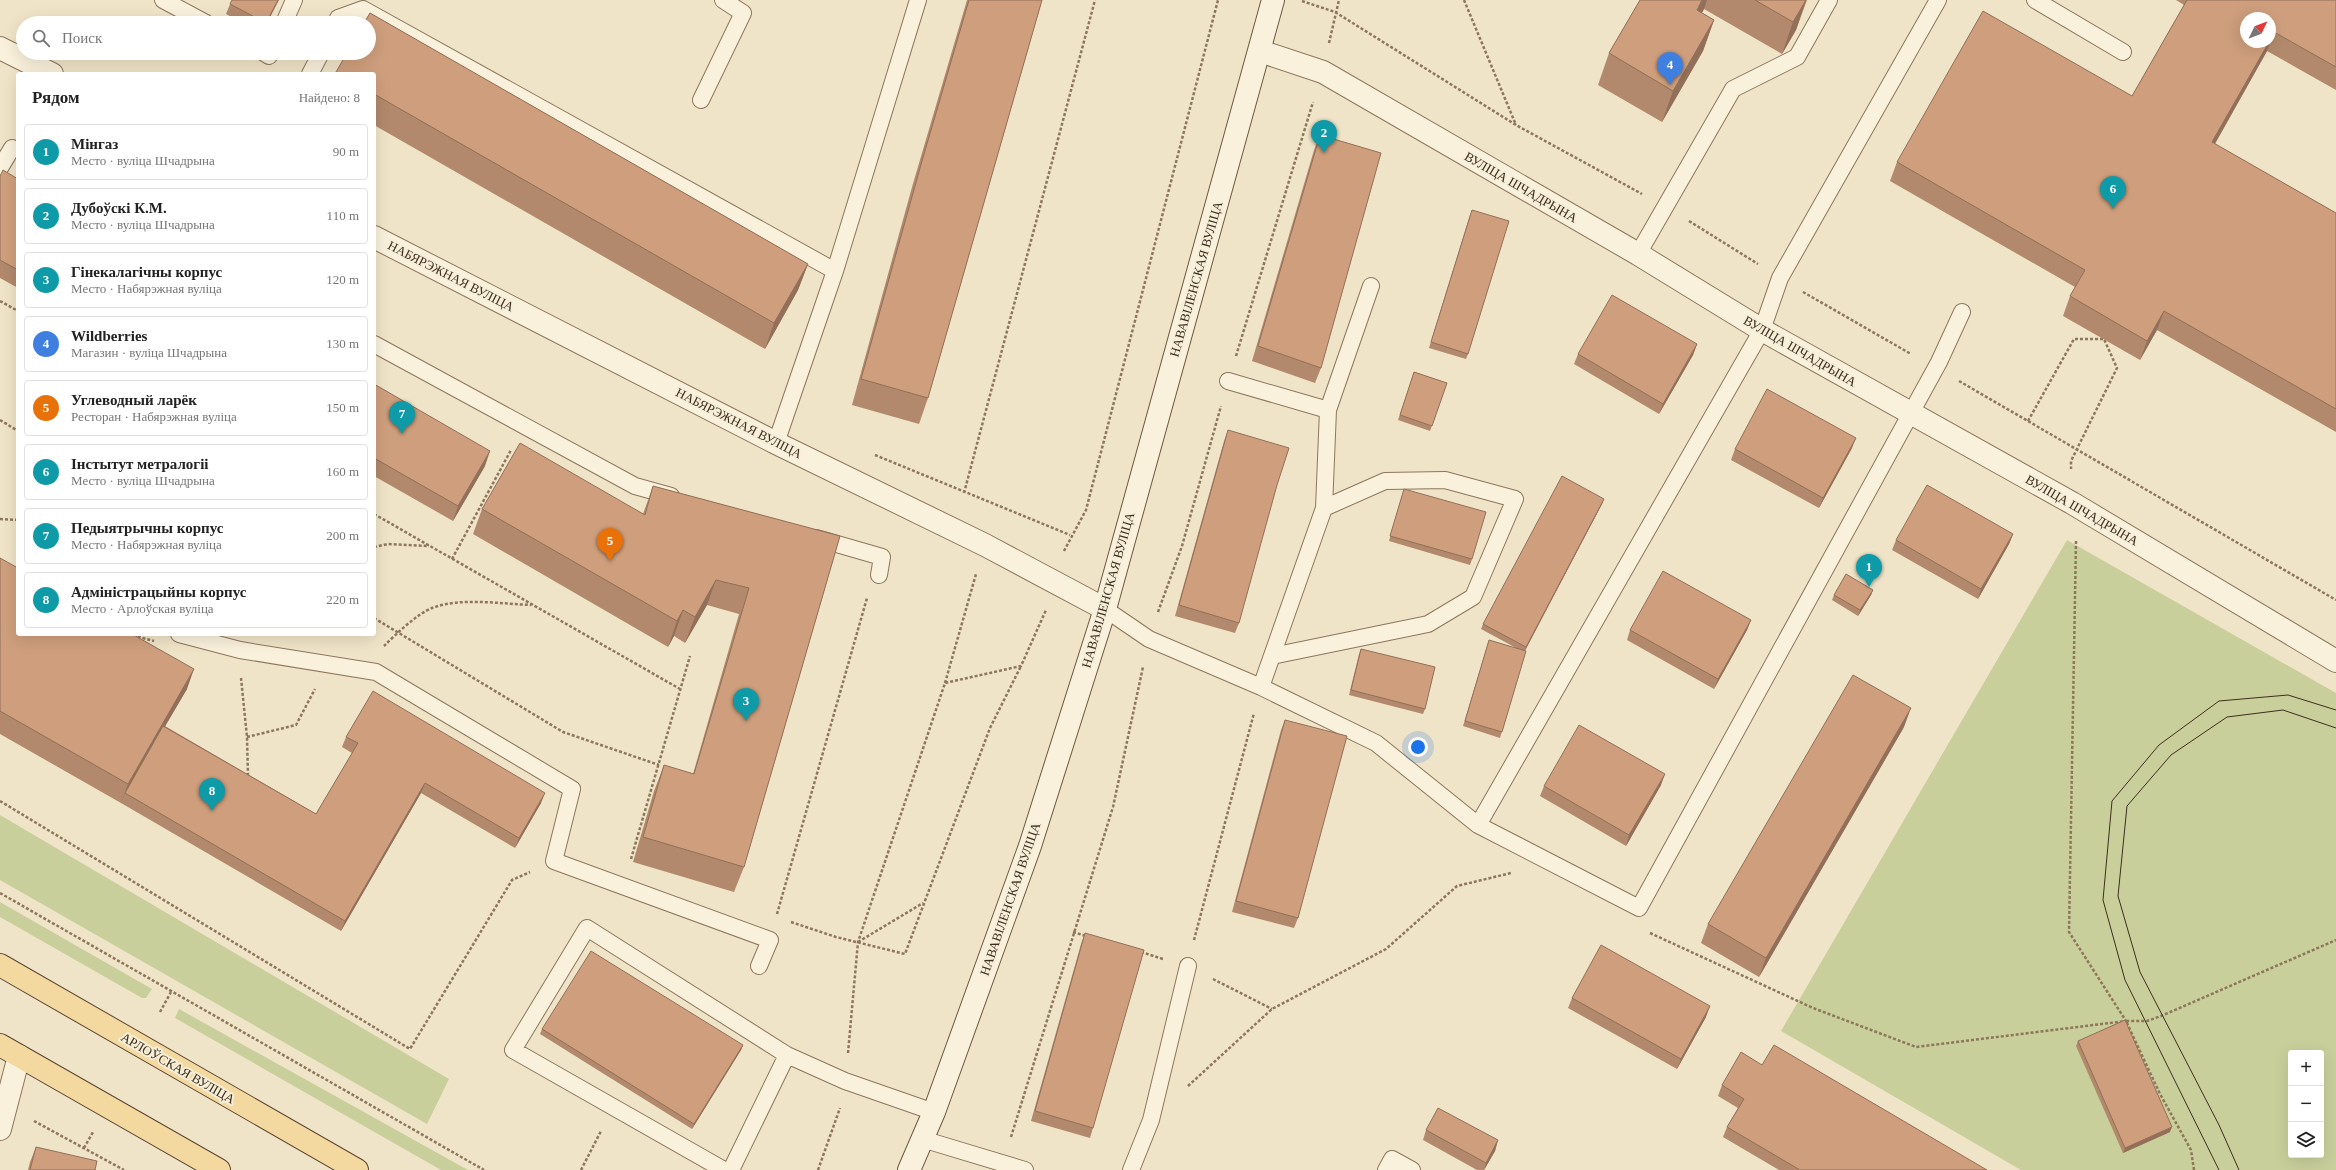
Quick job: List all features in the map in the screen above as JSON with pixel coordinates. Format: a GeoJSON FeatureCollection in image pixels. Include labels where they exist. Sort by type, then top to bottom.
{"type":"FeatureCollection","features":[{"type":"Feature","properties":{"kind":"main road","name":"АРЛОЎСКАЯ ВУЛІЦА"},"geometry":{"type":"LineString","coordinates":[[0,965],[357,1170]]}},
{"type":"Feature","properties":{"kind":"main road"},"geometry":{"type":"LineString","coordinates":[[0,1045],[219,1170]]}},
{"type":"Feature","properties":{"kind":"street","name":"НАВАВІЛЕНСКАЯ ВУЛІЦА"},"geometry":{"type":"LineString","coordinates":[[909,1170],[934,1112],[1030,846],[1105,609],[1273,0]]}},
{"type":"Feature","properties":{"kind":"street"},"geometry":{"type":"LineString","coordinates":[[0,48],[16,56]]}},
{"type":"Feature","properties":{"kind":"street","name":"ВУЛІЦА ШЧАДРЫНА"},"geometry":{"type":"LineString","coordinates":[[1260,51],[1323,72],[1638,254],[1762,330],[2072,503],[2336,662]]}},
{"type":"Feature","properties":{"kind":"street"},"geometry":{"type":"LineString","coordinates":[[24,60],[48,72]]}},
{"type":"Feature","properties":{"kind":"street","name":"НАБЯРЭЖНАЯ ВУЛІЦА"},"geometry":{"type":"LineString","coordinates":[[376,238],[776,443],[985,545],[1105,609]]}},
{"type":"Feature","properties":{"kind":"street"},"geometry":{"type":"LineString","coordinates":[[0,1129],[19,1056]]}},
{"type":"Feature","properties":{"kind":"lane"},"geometry":{"type":"LineString","coordinates":[[162,0],[193,16]]}},
{"type":"Feature","properties":{"kind":"lane"},"geometry":{"type":"LineString","coordinates":[[287,16],[294,0]]}},
{"type":"Feature","properties":{"kind":"lane"},"geometry":{"type":"LineString","coordinates":[[701,100],[743,13],[723,0]]}},
{"type":"Feature","properties":{"kind":"lane"},"geometry":{"type":"LineString","coordinates":[[776,443],[835,272],[918,0]]}},
{"type":"Feature","properties":{"kind":"lane"},"geometry":{"type":"LineString","coordinates":[[1638,254],[1733,89],[1797,56],[1829,0]]}},
{"type":"Feature","properties":{"kind":"lane"},"geometry":{"type":"LineString","coordinates":[[1478,825],[1762,330],[1780,278],[1938,0]]}},
{"type":"Feature","properties":{"kind":"lane"},"geometry":{"type":"LineString","coordinates":[[2035,0],[2123,52]]}},
{"type":"Feature","properties":{"kind":"lane"},"geometry":{"type":"LineString","coordinates":[[343,16],[362,9],[375,16]]}},
{"type":"Feature","properties":{"kind":"lane"},"geometry":{"type":"LineString","coordinates":[[376,17],[835,272]]}},
{"type":"Feature","properties":{"kind":"lane"},"geometry":{"type":"LineString","coordinates":[[311,72],[317,60]]}},
{"type":"Feature","properties":{"kind":"lane"},"geometry":{"type":"LineString","coordinates":[[0,168],[10,146]]}},
{"type":"Feature","properties":{"kind":"lane"},"geometry":{"type":"LineString","coordinates":[[1261,687],[1324,508],[1328,410],[1371,286]]}},
{"type":"Feature","properties":{"kind":"lane"},"geometry":{"type":"LineString","coordinates":[[1105,609],[1149,639],[1261,687],[1376,743],[1478,825],[1639,908],[1936,368],[1962,312]]}},
{"type":"Feature","properties":{"kind":"lane"},"geometry":{"type":"LineString","coordinates":[[376,345],[635,486],[687,501]]}},
{"type":"Feature","properties":{"kind":"lane"},"geometry":{"type":"LineString","coordinates":[[1228,381],[1328,410]]}},
{"type":"Feature","properties":{"kind":"lane"},"geometry":{"type":"LineString","coordinates":[[1272,656],[1428,624],[1473,597],[1515,499],[1445,480],[1385,481],[1324,508]]}},
{"type":"Feature","properties":{"kind":"lane"},"geometry":{"type":"LineString","coordinates":[[800,533],[882,557],[879,575]]}},
{"type":"Feature","properties":{"kind":"lane"},"geometry":{"type":"LineString","coordinates":[[187,636],[240,650],[376,672],[572,789],[554,861],[770,940],[759,966]]}},
{"type":"Feature","properties":{"kind":"lane"},"geometry":{"type":"LineString","coordinates":[[724,1170],[513,1050],[587,928],[787,1055],[845,1081],[934,1112]]}},
{"type":"Feature","properties":{"kind":"lane"},"geometry":{"type":"LineString","coordinates":[[1131,1170],[1150,1120],[1188,966]]}},
{"type":"Feature","properties":{"kind":"lane"},"geometry":{"type":"LineString","coordinates":[[731,1170],[787,1055]]}},
{"type":"Feature","properties":{"kind":"lane"},"geometry":{"type":"LineString","coordinates":[[922,1139],[1024,1170]]}},
{"type":"Feature","properties":{"kind":"lane"},"geometry":{"type":"LineString","coordinates":[[1386,1170],[1392,1159],[1412,1170]]}},
{"type":"Feature","properties":{"kind":"path"},"geometry":{"type":"LineString","coordinates":[[964,493],[1095,0]]}},
{"type":"Feature","properties":{"kind":"path"},"geometry":{"type":"LineString","coordinates":[[1064,551],[1070,535],[1086,510],[1218,0]]}},
{"type":"Feature","properties":{"kind":"path"},"geometry":{"type":"LineString","coordinates":[[1298,0],[1335,12],[1516,126],[1666,207],[1780,278],[2336,600]]}},
{"type":"Feature","properties":{"kind":"path"},"geometry":{"type":"LineString","coordinates":[[1335,12],[1339,0]]}},
{"type":"Feature","properties":{"kind":"path"},"geometry":{"type":"LineString","coordinates":[[1464,0],[1516,126]]}},
{"type":"Feature","properties":{"kind":"path"},"geometry":{"type":"LineString","coordinates":[[0,301],[16,310]]}},
{"type":"Feature","properties":{"kind":"path"},"geometry":{"type":"LineString","coordinates":[[2028,421],[2074,339],[2104,339],[2118,368],[2071,461],[2072,503],[2076,530],[2069,932],[2126,1021],[2160,1094],[2191,1150],[2194,1170]]}},
{"type":"Feature","properties":{"kind":"path"},"geometry":{"type":"LineString","coordinates":[[0,420],[16,430]]}},
{"type":"Feature","properties":{"kind":"path"},"geometry":{"type":"LineString","coordinates":[[452,559],[513,447]]}},
{"type":"Feature","properties":{"kind":"path"},"geometry":{"type":"LineString","coordinates":[[871,454],[1070,535]]}},
{"type":"Feature","properties":{"kind":"path"},"geometry":{"type":"LineString","coordinates":[[376,515],[680,689]]}},
{"type":"Feature","properties":{"kind":"path"},"geometry":{"type":"LineString","coordinates":[[0,519],[16,520]]}},
{"type":"Feature","properties":{"kind":"path"},"geometry":{"type":"LineString","coordinates":[[376,547],[388,544],[429,546]]}},
{"type":"Feature","properties":{"kind":"path"},"geometry":{"type":"LineString","coordinates":[[818,1170],[840,1110],[845,1081],[858,942],[945,683],[985,545]]}},
{"type":"Feature","properties":{"kind":"path"},"geometry":{"type":"LineString","coordinates":[[776,917],[868,594]]}},
{"type":"Feature","properties":{"kind":"path"},"geometry":{"type":"LineString","coordinates":[[376,672],[382,650],[397,632],[432,608],[463,602],[532,604]]}},
{"type":"Feature","properties":{"kind":"path"},"geometry":{"type":"LineString","coordinates":[[783,919],[858,942],[905,954],[990,728],[1021,666],[1046,610]]}},
{"type":"Feature","properties":{"kind":"path"},"geometry":{"type":"LineString","coordinates":[[376,619],[563,732],[658,765]]}},
{"type":"Feature","properties":{"kind":"path"},"geometry":{"type":"LineString","coordinates":[[631,860],[690,656]]}},
{"type":"Feature","properties":{"kind":"path"},"geometry":{"type":"LineString","coordinates":[[945,683],[1021,666]]}},
{"type":"Feature","properties":{"kind":"path"},"geometry":{"type":"LineString","coordinates":[[240,672],[247,737],[248,780]]}},
{"type":"Feature","properties":{"kind":"path"},"geometry":{"type":"LineString","coordinates":[[247,737],[296,725],[318,684]]}},
{"type":"Feature","properties":{"kind":"path"},"geometry":{"type":"LineString","coordinates":[[1188,966],[1261,687]]}},
{"type":"Feature","properties":{"kind":"path"},"geometry":{"type":"LineString","coordinates":[[0,801],[410,1049],[512,880],[554,861]]}},
{"type":"Feature","properties":{"kind":"path"},"geometry":{"type":"LineString","coordinates":[[1185,1088],[1272,1009],[1386,949],[1457,886],[1518,872]]}},
{"type":"Feature","properties":{"kind":"path"},"geometry":{"type":"LineString","coordinates":[[0,893],[484,1170]]}},
{"type":"Feature","properties":{"kind":"path"},"geometry":{"type":"LineString","coordinates":[[858,942],[923,903]]}},
{"type":"Feature","properties":{"kind":"path"},"geometry":{"type":"LineString","coordinates":[[1647,932],[1813,1008],[1916,1047],[2126,1021],[2146,1022],[2336,940]]}},
{"type":"Feature","properties":{"kind":"path"},"geometry":{"type":"LineString","coordinates":[[160,1012],[171,992]]}},
{"type":"Feature","properties":{"kind":"path"},"geometry":{"type":"LineString","coordinates":[[6,1106],[124,1170]]}},
{"type":"Feature","properties":{"kind":"path"},"geometry":{"type":"LineString","coordinates":[[581,1170],[613,1108]]}},
{"type":"Feature","properties":{"kind":"path"},"geometry":{"type":"LineString","coordinates":[[84,1148],[95,1128]]}},
{"type":"Feature","properties":{"kind":"green space"},"geometry":{"type":"Polygon","coordinates":[[[2067,540],[2336,693],[2336,1170],[2021,1170],[1781,1031],[2067,540]]]}},
{"type":"Feature","properties":{"kind":"green space"},"geometry":{"type":"Polygon","coordinates":[[[0,815],[449,1079],[427,1124],[0,880],[0,815]]]}},
{"type":"Feature","properties":{"kind":"green space"},"geometry":{"type":"Polygon","coordinates":[[[0,902],[152,989],[146,998],[142,998],[0,917],[0,902]]]}},
{"type":"Feature","properties":{"kind":"green space"},"geometry":{"type":"Polygon","coordinates":[[[179,1009],[468,1170],[441,1170],[175,1018],[179,1009]]]}},
{"type":"Feature","properties":{"kind":"building"},"geometry":{"type":"Polygon","coordinates":[[[232,0],[278,0],[270,16],[253,16],[230,4],[232,0]]]}},
{"type":"Feature","properties":{"kind":"building"},"geometry":{"type":"Polygon","coordinates":[[[969,0],[1042,0],[928,398],[861,379],[969,0]]]}},
{"type":"Feature","properties":{"kind":"building"},"geometry":{"type":"Polygon","coordinates":[[[1640,0],[1702,0],[1697,10],[1714,20],[1673,91],[1609,53],[1640,0]]]}},
{"type":"Feature","properties":{"kind":"building"},"geometry":{"type":"Polygon","coordinates":[[[1755,0],[1806,0],[1793,22],[1755,0]]]}},
{"type":"Feature","properties":{"kind":"building"},"geometry":{"type":"Polygon","coordinates":[[[2187,0],[2336,0],[2336,67],[2276,33],[2276,12],[2240,12],[2240,48],[2266,48],[2212,142],[2336,213],[2336,409],[2164,311],[2147,341],[2070,296],[2085,270],[1897,162],[1983,11],[2132,96],[2187,0]]]}},
{"type":"Feature","properties":{"kind":"building"},"geometry":{"type":"Polygon","coordinates":[[[370,13],[375,16],[368,16],[370,13]]]}},
{"type":"Feature","properties":{"kind":"building"},"geometry":{"type":"Polygon","coordinates":[[[376,16],[808,264],[774,323],[376,95],[376,72],[336,72],[343,60],[376,60],[376,16]]]}},
{"type":"Feature","properties":{"kind":"building"},"geometry":{"type":"Polygon","coordinates":[[[1320,135],[1381,153],[1321,368],[1258,346],[1320,135]]]}},
{"type":"Feature","properties":{"kind":"building"},"geometry":{"type":"Polygon","coordinates":[[[3,170],[16,178],[16,269],[0,260],[0,176],[3,170]]]}},
{"type":"Feature","properties":{"kind":"building"},"geometry":{"type":"Polygon","coordinates":[[[1472,210],[1509,221],[1468,354],[1431,342],[1472,210]]]}},
{"type":"Feature","properties":{"kind":"building"},"geometry":{"type":"Polygon","coordinates":[[[1612,295],[1697,344],[1663,404],[1578,354],[1612,295]]]}},
{"type":"Feature","properties":{"kind":"building"},"geometry":{"type":"Polygon","coordinates":[[[1414,372],[1447,383],[1432,426],[1400,415],[1414,372]]]}},
{"type":"Feature","properties":{"kind":"building"},"geometry":{"type":"Polygon","coordinates":[[[376,385],[490,451],[458,506],[376,459],[376,385]]]}},
{"type":"Feature","properties":{"kind":"building"},"geometry":{"type":"Polygon","coordinates":[[[1767,389],[1856,438],[1823,498],[1735,449],[1767,389]]]}},
{"type":"Feature","properties":{"kind":"building"},"geometry":{"type":"Polygon","coordinates":[[[1228,430],[1289,448],[1277,485],[1239,623],[1179,605],[1228,430]]]}},
{"type":"Feature","properties":{"kind":"building"},"geometry":{"type":"Polygon","coordinates":[[[520,443],[645,515],[653,486],[840,536],[744,867],[643,837],[664,765],[694,774],[749,588],[716,580],[695,617],[683,610],[677,621],[482,509],[520,443]]]}},
{"type":"Feature","properties":{"kind":"building"},"geometry":{"type":"Polygon","coordinates":[[[1562,476],[1604,499],[1526,647],[1483,624],[1562,476]]]}},
{"type":"Feature","properties":{"kind":"building"},"geometry":{"type":"Polygon","coordinates":[[[1927,485],[2013,534],[1981,589],[1896,540],[1927,485]]]}},
{"type":"Feature","properties":{"kind":"building"},"geometry":{"type":"Polygon","coordinates":[[[1404,489],[1486,512],[1472,559],[1390,536],[1404,489]]]}},
{"type":"Feature","properties":{"kind":"building"},"geometry":{"type":"Polygon","coordinates":[[[0,558],[16,567],[16,636],[136,636],[194,669],[128,784],[0,711],[0,558]]]}},
{"type":"Feature","properties":{"kind":"building"},"geometry":{"type":"Polygon","coordinates":[[[1663,571],[1751,620],[1718,679],[1630,630],[1663,571]]]}},
{"type":"Feature","properties":{"kind":"building"},"geometry":{"type":"Polygon","coordinates":[[[1846,574],[1873,590],[1860,610],[1834,595],[1846,574]]]}},
{"type":"Feature","properties":{"kind":"building"},"geometry":{"type":"Polygon","coordinates":[[[1489,640],[1526,651],[1502,732],[1465,721],[1489,640]]]}},
{"type":"Feature","properties":{"kind":"building"},"geometry":{"type":"Polygon","coordinates":[[[1361,649],[1435,667],[1425,709],[1351,690],[1361,649]]]}},
{"type":"Feature","properties":{"kind":"building"},"geometry":{"type":"Polygon","coordinates":[[[1853,675],[1911,708],[1766,958],[1708,924],[1853,675]]]}},
{"type":"Feature","properties":{"kind":"building"},"geometry":{"type":"Polygon","coordinates":[[[373,691],[545,793],[519,838],[425,783],[345,921],[125,793],[163,726],[316,814],[358,743],[346,737],[373,691]]]}},
{"type":"Feature","properties":{"kind":"building"},"geometry":{"type":"Polygon","coordinates":[[[1285,720],[1347,736],[1298,918],[1236,901],[1285,720]]]}},
{"type":"Feature","properties":{"kind":"building"},"geometry":{"type":"Polygon","coordinates":[[[1579,725],[1665,774],[1629,835],[1544,786],[1579,725]]]}},
{"type":"Feature","properties":{"kind":"building"},"geometry":{"type":"Polygon","coordinates":[[[1085,933],[1144,950],[1093,1128],[1035,1111],[1085,933]]]}},
{"type":"Feature","properties":{"kind":"building"},"geometry":{"type":"Polygon","coordinates":[[[1601,945],[1710,1006],[1681,1059],[1572,998],[1601,945]]]}},
{"type":"Feature","properties":{"kind":"building"},"geometry":{"type":"Polygon","coordinates":[[[591,951],[743,1045],[694,1124],[542,1029],[591,951]]]}},
{"type":"Feature","properties":{"kind":"building"},"geometry":{"type":"Polygon","coordinates":[[[2125,1020],[2172,1127],[2125,1148],[2078,1041],[2125,1020]]]}},
{"type":"Feature","properties":{"kind":"building"},"geometry":{"type":"Polygon","coordinates":[[[1774,1045],[1987,1170],[1800,1170],[1727,1127],[1744,1099],[1722,1085],[1741,1052],[1762,1065],[1774,1045]]]}},
{"type":"Feature","properties":{"kind":"building"},"geometry":{"type":"Polygon","coordinates":[[[1438,1108],[1498,1140],[1486,1163],[1426,1130],[1438,1108]]]}},
{"type":"Feature","properties":{"kind":"building"},"geometry":{"type":"Polygon","coordinates":[[[36,1147],[97,1161],[95,1170],[30,1170],[36,1147]]]}},
{"type":"Feature","properties":{"kind":"tram line"},"geometry":{"type":"LineString","coordinates":[[2219,1170],[2125,980],[2103,900],[2112,801],[2159,745],[2219,701],[2288,695],[2336,710]]}},
{"type":"Feature","properties":{"kind":"tram line"},"geometry":{"type":"LineString","coordinates":[[2239,1170],[2219,1125],[2140,972],[2118,896],[2127,806],[2171,755],[2227,717],[2283,710],[2336,728]]}},
{"type":"Feature","properties":{"kind":"place","name":"Wildberries"},"geometry":{"type":"Point","coordinates":[1670,85]}},
{"type":"Feature","properties":{"kind":"place","name":"Дубоўскі К.М."},"geometry":{"type":"Point","coordinates":[1324,153]}},
{"type":"Feature","properties":{"kind":"place","name":"Інстытут метралогіі"},"geometry":{"type":"Point","coordinates":[2113,209]}},
{"type":"Feature","properties":{"kind":"place","name":"Педыятрычны корпус"},"geometry":{"type":"Point","coordinates":[402,434]}},
{"type":"Feature","properties":{"kind":"place","name":"Углеводный ларёк"},"geometry":{"type":"Point","coordinates":[610,561]}},
{"type":"Feature","properties":{"kind":"place","name":"Мінгаз"},"geometry":{"type":"Point","coordinates":[1869,587]}},
{"type":"Feature","properties":{"kind":"place","name":"Гінекалагічны корпус"},"geometry":{"type":"Point","coordinates":[746,721]}},
{"type":"Feature","properties":{"kind":"place","name":"Адміністрацыйны корпус"},"geometry":{"type":"Point","coordinates":[212,811]}}]}
